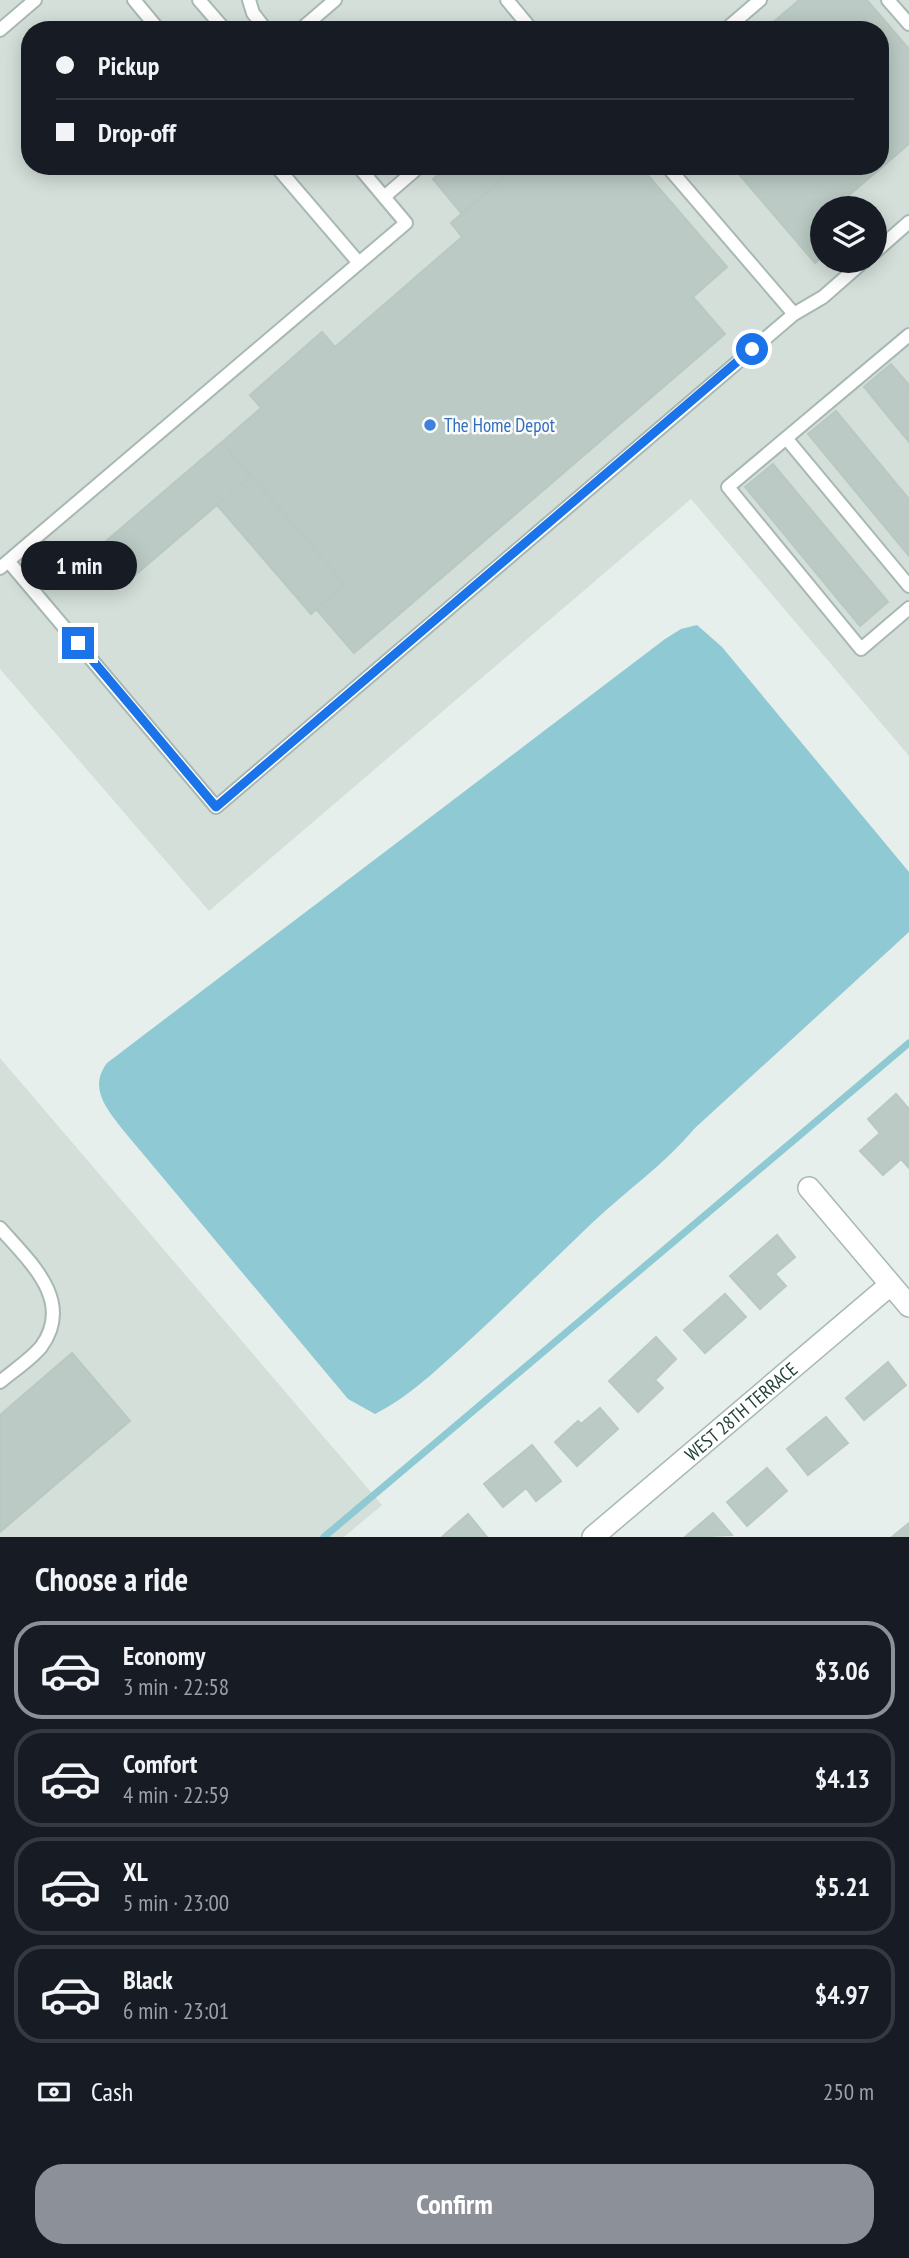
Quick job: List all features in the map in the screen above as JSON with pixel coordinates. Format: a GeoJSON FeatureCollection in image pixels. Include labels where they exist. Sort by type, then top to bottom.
{"type":"FeatureCollection","features":[{"type":"Feature","properties":{"kind":"street"},"geometry":{"type":"LineString","coordinates":[[809,1188],[909,1306]]}},
{"type":"Feature","properties":{"kind":"street","name":"WEST 28TH TERRACE"},"geometry":{"type":"LineString","coordinates":[[593,1537],[890,1285]]}},
{"type":"Feature","properties":{"kind":"lane"},"geometry":{"type":"LineString","coordinates":[[0,30],[35,0]]}},
{"type":"Feature","properties":{"kind":"lane"},"geometry":{"type":"LineString","coordinates":[[134,0],[152,21]]}},
{"type":"Feature","properties":{"kind":"lane"},"geometry":{"type":"LineString","coordinates":[[199,0],[217,21]]}},
{"type":"Feature","properties":{"kind":"lane"},"geometry":{"type":"LineString","coordinates":[[249,0],[259,21]]}},
{"type":"Feature","properties":{"kind":"lane"},"geometry":{"type":"LineString","coordinates":[[310,21],[335,0]]}},
{"type":"Feature","properties":{"kind":"lane"},"geometry":{"type":"LineString","coordinates":[[507,0],[524,21]]}},
{"type":"Feature","properties":{"kind":"lane"},"geometry":{"type":"LineString","coordinates":[[736,21],[760,0]]}},
{"type":"Feature","properties":{"kind":"lane"},"geometry":{"type":"LineString","coordinates":[[888,0],[909,24]]}},
{"type":"Feature","properties":{"kind":"lane"},"geometry":{"type":"LineString","coordinates":[[284,175],[359,262]]}},
{"type":"Feature","properties":{"kind":"lane"},"geometry":{"type":"LineString","coordinates":[[366,175],[406,223],[4,565],[216,807],[794,314],[823,296],[850,273]]}},
{"type":"Feature","properties":{"kind":"lane"},"geometry":{"type":"LineString","coordinates":[[384,197],[410,175]]}},
{"type":"Feature","properties":{"kind":"lane"},"geometry":{"type":"LineString","coordinates":[[675,175],[794,314]]}},
{"type":"Feature","properties":{"kind":"lane"},"geometry":{"type":"LineString","coordinates":[[887,241],[909,222]]}},
{"type":"Feature","properties":{"kind":"lane"},"geometry":{"type":"LineString","coordinates":[[906,343],[728,487],[861,649],[909,608]]}},
{"type":"Feature","properties":{"kind":"lane"},"geometry":{"type":"LineString","coordinates":[[786,438],[909,586]]}},
{"type":"Feature","properties":{"kind":"lane"},"geometry":{"type":"LineString","coordinates":[[0,1228],[41,1276],[52,1295],[54,1313],[50,1332],[39,1349],[0,1382]]}},
{"type":"Feature","properties":{"kind":"shaded area"},"geometry":{"type":"Polygon","coordinates":[[[0,0],[909,0],[909,756],[691,499],[209,911],[0,669],[0,0]]]}},
{"type":"Feature","properties":{"kind":"shaded area"},"geometry":{"type":"Polygon","coordinates":[[[0,1058],[382,1505],[344,1537],[0,1537],[0,1058]]]}},
{"type":"Feature","properties":{"kind":"water"},"geometry":{"type":"Polygon","coordinates":[[[697,625],[722,647],[909,872],[909,932],[592,1223],[460,1349],[409,1393],[375,1414],[348,1399],[123,1130],[106,1106],[99,1090],[102,1072],[107,1063],[665,639],[681,629],[697,625]]]}},
{"type":"Feature","properties":{"kind":"building"},"geometry":{"type":"Polygon","coordinates":[[[799,0],[867,0],[885,21],[774,21],[799,0]]]}},
{"type":"Feature","properties":{"kind":"building"},"geometry":{"type":"Polygon","coordinates":[[[889,26],[909,49],[909,144],[889,161],[889,26]]]}},
{"type":"Feature","properties":{"kind":"building"},"geometry":{"type":"Polygon","coordinates":[[[438,175],[507,175],[462,214],[433,179],[438,175]]]}},
{"type":"Feature","properties":{"kind":"building","name":"The Home Depot"},"geometry":{"type":"Polygon","coordinates":[[[507,175],[648,175],[727,267],[693,297],[725,334],[354,653],[316,609],[345,584],[222,442],[261,408],[250,395],[322,332],[335,347],[462,237],[451,223],[507,175]]]}},
{"type":"Feature","properties":{"kind":"building"},"geometry":{"type":"Polygon","coordinates":[[[740,175],[873,175],[848,196],[810,196],[810,257],[740,175]]]}},
{"type":"Feature","properties":{"kind":"building"},"geometry":{"type":"Polygon","coordinates":[[[891,364],[909,385],[909,442],[864,387],[891,364]]]}},
{"type":"Feature","properties":{"kind":"building"},"geometry":{"type":"Polygon","coordinates":[[[836,411],[909,499],[909,556],[808,434],[836,411]]]}},
{"type":"Feature","properties":{"kind":"building"},"geometry":{"type":"Polygon","coordinates":[[[222,442],[251,476],[128,581],[99,547],[222,442]]]}},
{"type":"Feature","properties":{"kind":"building"},"geometry":{"type":"Polygon","coordinates":[[[773,464],[888,602],[860,626],[745,487],[773,464]]]}},
{"type":"Feature","properties":{"kind":"building"},"geometry":{"type":"Polygon","coordinates":[[[251,476],[345,584],[311,614],[217,505],[251,476]]]}},
{"type":"Feature","properties":{"kind":"building"},"geometry":{"type":"Polygon","coordinates":[[[896,1094],[909,1109],[909,1168],[901,1159],[883,1175],[860,1151],[880,1133],[868,1119],[896,1094]]]}},
{"type":"Feature","properties":{"kind":"building"},"geometry":{"type":"Polygon","coordinates":[[[777,1235],[795,1257],[775,1274],[786,1286],[760,1309],[730,1276],[777,1235]]]}},
{"type":"Feature","properties":{"kind":"building"},"geometry":{"type":"Polygon","coordinates":[[[725,1294],[746,1317],[705,1353],[684,1330],[725,1294]]]}},
{"type":"Feature","properties":{"kind":"building"},"geometry":{"type":"Polygon","coordinates":[[[656,1337],[676,1359],[655,1380],[663,1388],[638,1412],[609,1381],[656,1337]]]}},
{"type":"Feature","properties":{"kind":"building"},"geometry":{"type":"Polygon","coordinates":[[[72,1353],[130,1421],[0,1532],[0,1415],[72,1353]]]}},
{"type":"Feature","properties":{"kind":"building"},"geometry":{"type":"Polygon","coordinates":[[[888,1362],[906,1385],[864,1420],[846,1398],[888,1362]]]}},
{"type":"Feature","properties":{"kind":"building"},"geometry":{"type":"Polygon","coordinates":[[[600,1408],[618,1429],[577,1466],[555,1442],[578,1421],[581,1424],[600,1408]]]}},
{"type":"Feature","properties":{"kind":"building"},"geometry":{"type":"Polygon","coordinates":[[[826,1417],[848,1443],[808,1475],[787,1449],[826,1417]]]}},
{"type":"Feature","properties":{"kind":"building"},"geometry":{"type":"Polygon","coordinates":[[[532,1445],[561,1481],[536,1501],[526,1488],[503,1507],[484,1484],[532,1445]]]}},
{"type":"Feature","properties":{"kind":"building"},"geometry":{"type":"Polygon","coordinates":[[[767,1468],[787,1491],[747,1526],[727,1502],[767,1468]]]}},
{"type":"Feature","properties":{"kind":"building"},"geometry":{"type":"Polygon","coordinates":[[[713,1513],[732,1535],[685,1537],[713,1513]]]}},
{"type":"Feature","properties":{"kind":"building"},"geometry":{"type":"Polygon","coordinates":[[[468,1514],[487,1537],[442,1537],[468,1514]]]}},
{"type":"Feature","properties":{"kind":"building"},"geometry":{"type":"Polygon","coordinates":[[[909,1523],[909,1537],[892,1537],[909,1523]]]}},
{"type":"Feature","properties":{"kind":"waterway"},"geometry":{"type":"LineString","coordinates":[[324,1537],[909,1043]]}},
{"type":"Feature","properties":{"kind":"place","name":"The Home Depot"},"geometry":{"type":"Point","coordinates":[430,425]}},
{"type":"Feature","properties":{"kind":"route"},"geometry":{"type":"LineString","coordinates":[[78,643],[216,807],[752,349]]}}]}
